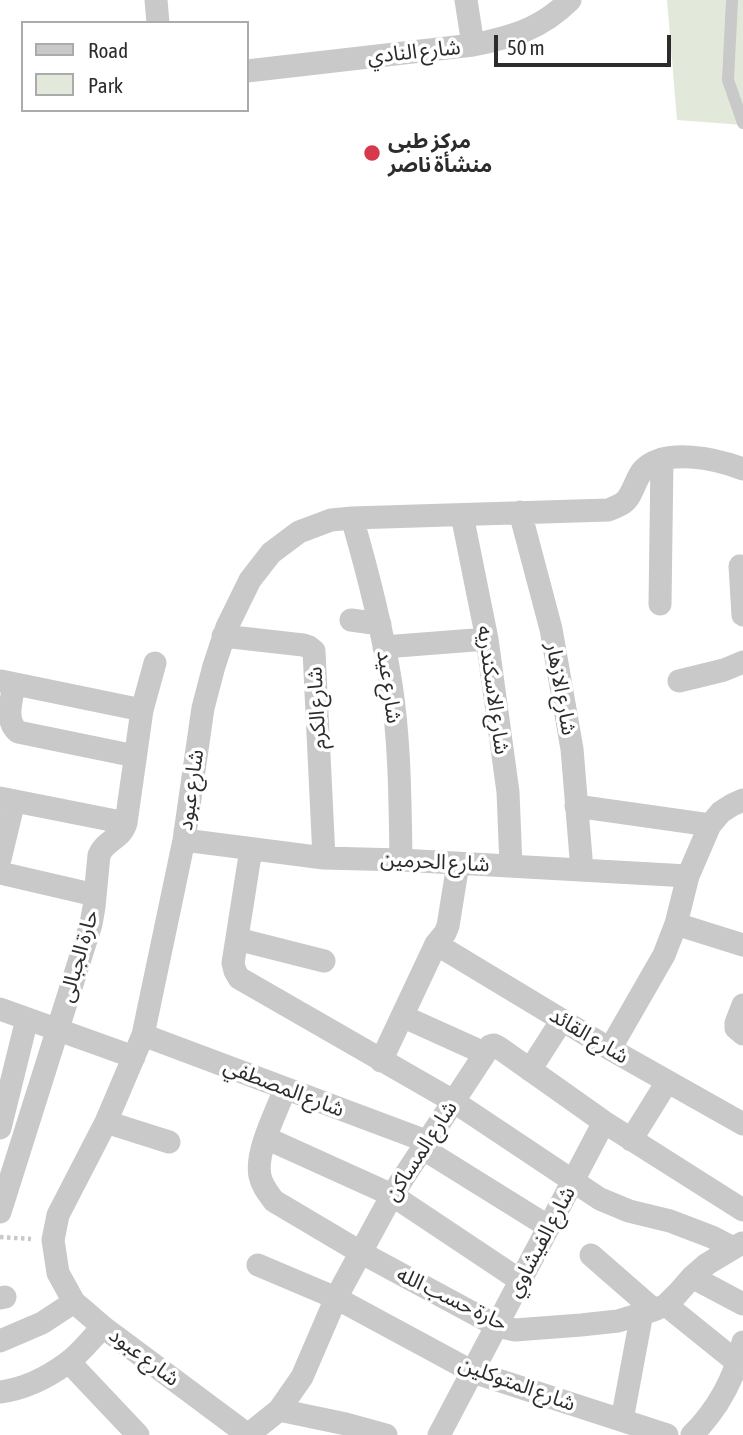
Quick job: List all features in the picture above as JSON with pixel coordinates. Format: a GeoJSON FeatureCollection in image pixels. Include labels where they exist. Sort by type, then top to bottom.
{"type":"FeatureCollection","features":[{"type":"Feature","properties":{"kind":"street"},"geometry":{"type":"LineString","coordinates":[[466,0],[473,45]]}},
{"type":"Feature","properties":{"kind":"street","name":"شارع النادي"},"geometry":{"type":"LineString","coordinates":[[248,71],[473,45],[501,39],[531,29],[557,13],[570,0]]}},
{"type":"Feature","properties":{"kind":"street"},"geometry":{"type":"LineString","coordinates":[[660,604],[662,459],[680,456],[727,463],[743,469]]}},
{"type":"Feature","properties":{"kind":"street","name":"شارع عبود"},"geometry":{"type":"LineString","coordinates":[[248,1435],[103,1327],[74,1302],[58,1273],[53,1240],[58,1215],[106,1122],[143,1035],[184,840],[202,708],[223,636],[250,580],[271,553],[299,532],[331,520],[352,518],[608,510],[625,502],[644,470],[662,459]]}},
{"type":"Feature","properties":{"kind":"street","name":"شارع الازهار"},"geometry":{"type":"LineString","coordinates":[[520,512],[551,629],[572,749],[582,870]]}},
{"type":"Feature","properties":{"kind":"street","name":"شارع الاسكندريه"},"geometry":{"type":"LineString","coordinates":[[462,515],[487,639],[508,792],[511,866]]}},
{"type":"Feature","properties":{"kind":"street","name":"شارع عيد"},"geometry":{"type":"LineString","coordinates":[[352,518],[375,601],[391,687],[400,773],[401,860]]}},
{"type":"Feature","properties":{"kind":"street"},"geometry":{"type":"LineString","coordinates":[[740,566],[743,615]]}},
{"type":"Feature","properties":{"kind":"street"},"geometry":{"type":"LineString","coordinates":[[351,620],[380,624]]}},
{"type":"Feature","properties":{"kind":"street","name":"شارع الكرم"},"geometry":{"type":"LineString","coordinates":[[223,636],[303,645],[314,651],[324,858]]}},
{"type":"Feature","properties":{"kind":"street"},"geometry":{"type":"LineString","coordinates":[[384,647],[487,639]]}},
{"type":"Feature","properties":{"kind":"street"},"geometry":{"type":"LineString","coordinates":[[679,681],[724,670],[743,662]]}},
{"type":"Feature","properties":{"kind":"street"},"geometry":{"type":"LineString","coordinates":[[0,859],[7,800],[126,823],[142,710],[155,663]]}},
{"type":"Feature","properties":{"kind":"street"},"geometry":{"type":"LineString","coordinates":[[135,755],[18,732],[9,720],[7,682],[142,710]]}},
{"type":"Feature","properties":{"kind":"street"},"geometry":{"type":"LineString","coordinates":[[610,1049],[664,955],[676,925],[688,876],[710,825],[721,812],[743,800]]}},
{"type":"Feature","properties":{"kind":"street"},"geometry":{"type":"LineString","coordinates":[[576,806],[710,825]]}},
{"type":"Feature","properties":{"kind":"street","name":"حارة الجبالى"},"geometry":{"type":"LineString","coordinates":[[0,1212],[91,924],[99,855],[108,841],[116,839],[124,831],[126,823]]}},
{"type":"Feature","properties":{"kind":"street","name":"شارع الحرمين"},"geometry":{"type":"LineString","coordinates":[[184,840],[324,858],[688,876]]}},
{"type":"Feature","properties":{"kind":"street"},"geometry":{"type":"LineString","coordinates":[[251,849],[233,963],[239,978],[453,1101],[600,1199],[629,1211],[670,1221],[738,1245]]}},
{"type":"Feature","properties":{"kind":"street"},"geometry":{"type":"LineString","coordinates":[[381,1060],[436,944],[448,926],[458,864]]}},
{"type":"Feature","properties":{"kind":"street"},"geometry":{"type":"LineString","coordinates":[[0,873],[95,895]]}},
{"type":"Feature","properties":{"kind":"street"},"geometry":{"type":"LineString","coordinates":[[676,925],[743,945]]}},
{"type":"Feature","properties":{"kind":"street"},"geometry":{"type":"LineString","coordinates":[[237,939],[324,961]]}},
{"type":"Feature","properties":{"kind":"street","name":"شارع القائد"},"geometry":{"type":"LineString","coordinates":[[436,944],[610,1049],[743,1124]]}},
{"type":"Feature","properties":{"kind":"street"},"geometry":{"type":"LineString","coordinates":[[743,1005],[736,1028],[743,1034]]}},
{"type":"Feature","properties":{"kind":"street"},"geometry":{"type":"LineString","coordinates":[[0,1009],[135,1057]]}},
{"type":"Feature","properties":{"kind":"street"},"geometry":{"type":"LineString","coordinates":[[402,1016],[484,1053],[489,1046],[494,1045],[631,1140],[743,1210]]}},
{"type":"Feature","properties":{"kind":"street"},"geometry":{"type":"LineString","coordinates":[[1,1118],[27,1018]]}},
{"type":"Feature","properties":{"kind":"street"},"geometry":{"type":"LineString","coordinates":[[530,1070],[562,1020]]}},
{"type":"Feature","properties":{"kind":"street","name":"شارع المصطفي"},"geometry":{"type":"LineString","coordinates":[[143,1035],[424,1144],[549,1227]]}},
{"type":"Feature","properties":{"kind":"street","name":"شارع المساكن"},"geometry":{"type":"LineString","coordinates":[[248,1435],[279,1410],[302,1377],[336,1298],[392,1195],[484,1053]]}},
{"type":"Feature","properties":{"kind":"street"},"geometry":{"type":"LineString","coordinates":[[631,1140],[667,1082]]}},
{"type":"Feature","properties":{"kind":"street"},"geometry":{"type":"LineString","coordinates":[[285,1089],[266,1138],[392,1195],[521,1281]]}},
{"type":"Feature","properties":{"kind":"street"},"geometry":{"type":"LineString","coordinates":[[106,1122],[169,1142]]}},
{"type":"Feature","properties":{"kind":"street","name":"شارع الفيشاوي"},"geometry":{"type":"LineString","coordinates":[[439,1435],[604,1122]]}},
{"type":"Feature","properties":{"kind":"street","name":"حارة حسب الله"},"geometry":{"type":"LineString","coordinates":[[266,1138],[260,1160],[260,1175],[264,1189],[274,1201],[360,1252],[497,1325],[515,1330],[581,1325],[618,1321],[654,1309]]}},
{"type":"Feature","properties":{"kind":"street"},"geometry":{"type":"LineString","coordinates":[[622,1420],[654,1309],[678,1293],[692,1277],[738,1245]]}},
{"type":"Feature","properties":{"kind":"street"},"geometry":{"type":"LineString","coordinates":[[591,1255],[654,1309],[741,1352],[729,1385],[716,1407],[692,1435]]}},
{"type":"Feature","properties":{"kind":"street","name":"شارع المتوكلين"},"geometry":{"type":"LineString","coordinates":[[258,1265],[336,1298],[473,1372],[667,1435]]}},
{"type":"Feature","properties":{"kind":"street"},"geometry":{"type":"LineString","coordinates":[[692,1277],[743,1304]]}},
{"type":"Feature","properties":{"kind":"street"},"geometry":{"type":"LineString","coordinates":[[0,1341],[42,1324],[74,1302]]}},
{"type":"Feature","properties":{"kind":"street"},"geometry":{"type":"LineString","coordinates":[[0,1392],[40,1380],[69,1362],[103,1327]]}},
{"type":"Feature","properties":{"kind":"street"},"geometry":{"type":"LineString","coordinates":[[69,1362],[127,1432]]}},
{"type":"Feature","properties":{"kind":"street"},"geometry":{"type":"LineString","coordinates":[[279,1410],[386,1435]]}},
{"type":"Feature","properties":{"kind":"lane"},"geometry":{"type":"LineString","coordinates":[[732,0],[728,80],[743,123]]}},
{"type":"Feature","properties":{"kind":"path"},"geometry":{"type":"LineString","coordinates":[[0,1237],[53,1240]]}},
{"type":"Feature","properties":{"kind":"green space"},"geometry":{"type":"Polygon","coordinates":[[[667,0],[743,0],[743,125],[677,120],[667,0]]]}},
{"type":"Feature","properties":{"kind":"place","name":"مركز طبى منشأة ناصر"},"geometry":{"type":"Point","coordinates":[372,153]}}]}
